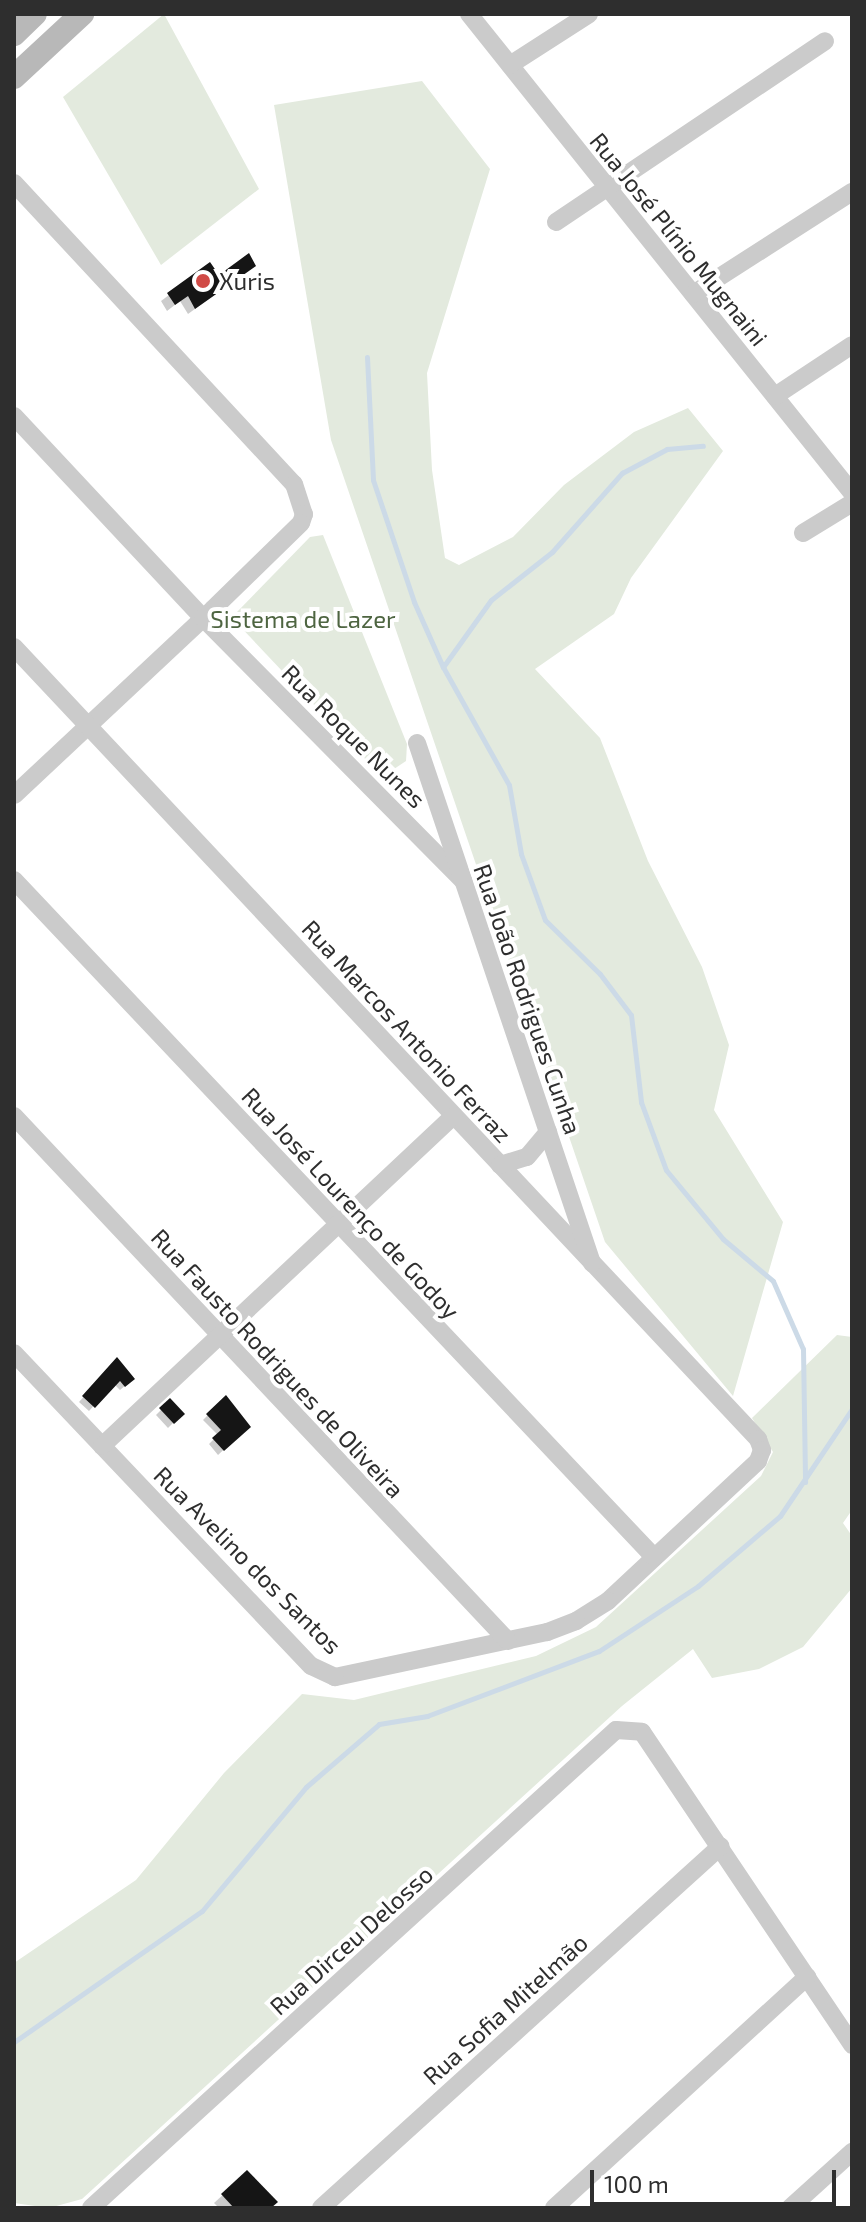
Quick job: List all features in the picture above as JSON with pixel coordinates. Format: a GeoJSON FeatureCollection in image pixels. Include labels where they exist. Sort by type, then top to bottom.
{"type":"FeatureCollection","features":[{"type":"Feature","properties":{"kind":"main road"},"geometry":{"type":"LineString","coordinates":[[14,77],[82,14]]}},
{"type":"Feature","properties":{"kind":"street","name":"Rua José Plínio Mugnaini"},"geometry":{"type":"LineString","coordinates":[[469,14],[852,493]]}},
{"type":"Feature","properties":{"kind":"street"},"geometry":{"type":"LineString","coordinates":[[510,65],[589,14]]}},
{"type":"Feature","properties":{"kind":"street"},"geometry":{"type":"LineString","coordinates":[[556,222],[825,41]]}},
{"type":"Feature","properties":{"kind":"street"},"geometry":{"type":"LineString","coordinates":[[14,183],[294,484],[303,503],[301,523],[14,795]]}},
{"type":"Feature","properties":{"kind":"street"},"geometry":{"type":"LineString","coordinates":[[693,294],[852,192]]}},
{"type":"Feature","properties":{"kind":"street"},"geometry":{"type":"LineString","coordinates":[[775,396],[852,345]]}},
{"type":"Feature","properties":{"kind":"street","name":"Rua Roque Nunes"},"geometry":{"type":"LineString","coordinates":[[14,416],[203,618],[463,881]]}},
{"type":"Feature","properties":{"kind":"street"},"geometry":{"type":"LineString","coordinates":[[803,533],[852,503]]}},
{"type":"Feature","properties":{"kind":"street","name":"Rua Marcos Antonio Ferraz"},"geometry":{"type":"LineString","coordinates":[[14,647],[500,1165],[594,1270],[758,1439],[762,1450]]}},
{"type":"Feature","properties":{"kind":"street","name":"Rua João Rodrigues Cunha"},"geometry":{"type":"LineString","coordinates":[[417,743],[594,1270]]}},
{"type":"Feature","properties":{"kind":"street","name":"Rua José Lourenço de Godoy"},"geometry":{"type":"LineString","coordinates":[[14,880],[654,1557]]}},
{"type":"Feature","properties":{"kind":"street","name":"Rua Fausto Rodrigues de Oliveira"},"geometry":{"type":"LineString","coordinates":[[14,1116],[218,1337],[508,1641]]}},
{"type":"Feature","properties":{"kind":"street"},"geometry":{"type":"LineString","coordinates":[[102,1446],[453,1116]]}},
{"type":"Feature","properties":{"kind":"street"},"geometry":{"type":"LineString","coordinates":[[500,1165],[527,1157],[548,1132]]}},
{"type":"Feature","properties":{"kind":"street","name":"Rua Avelino dos Santos"},"geometry":{"type":"LineString","coordinates":[[14,1353],[322,1674],[347,1677],[508,1641],[576,1621],[608,1601],[758,1461],[762,1450]]}},
{"type":"Feature","properties":{"kind":"street","name":"Rua Dirceu Delosso"},"geometry":{"type":"LineString","coordinates":[[91,2208],[106,2201],[616,1730],[630,1728],[642,1732],[721,1846]]}},
{"type":"Feature","properties":{"kind":"street"},"geometry":{"type":"LineString","coordinates":[[721,1846],[852,2045]]}},
{"type":"Feature","properties":{"kind":"street","name":"Rua Sofia Mitelmão"},"geometry":{"type":"LineString","coordinates":[[321,2208],[721,1846]]}},
{"type":"Feature","properties":{"kind":"street"},"geometry":{"type":"LineString","coordinates":[[554,2208],[807,1977]]}},
{"type":"Feature","properties":{"kind":"street"},"geometry":{"type":"LineString","coordinates":[[790,2208],[852,2152]]}},
{"type":"Feature","properties":{"kind":"green space"},"geometry":{"type":"Polygon","coordinates":[[[164,14],[259,189],[161,265],[63,97],[164,14]]]}},
{"type":"Feature","properties":{"kind":"green space"},"geometry":{"type":"Polygon","coordinates":[[[422,81],[490,169],[427,373],[432,470],[445,558],[459,565],[513,537],[564,485],[634,432],[688,408],[723,451],[631,578],[614,614],[535,669],[600,738],[648,861],[702,967],[729,1045],[714,1110],[783,1222],[733,1396],[605,1242],[331,440],[274,105],[422,81]]]}},
{"type":"Feature","properties":{"kind":"green space","name":"Sistema de Lazer"},"geometry":{"type":"Polygon","coordinates":[[[323,535],[407,744],[406,761],[394,769],[383,771],[368,762],[235,621],[236,613],[310,537],[323,535]]]}},
{"type":"Feature","properties":{"kind":"green space"},"geometry":{"type":"Polygon","coordinates":[[[837,1335],[852,1337],[852,1510],[843,1523],[852,1536],[852,1588],[803,1647],[759,1669],[712,1678],[693,1649],[622,1706],[82,2199],[49,2208],[14,2203],[14,1963],[136,1880],[224,1773],[302,1694],[354,1700],[536,1656],[596,1627],[761,1476],[773,1452],[752,1418],[837,1335]]]}},
{"type":"Feature","properties":{"kind":"building","name":"Xuris"},"geometry":{"type":"Polygon","coordinates":[[[249,253],[256,266],[195,309],[188,296],[175,305],[167,293],[210,262],[219,275],[249,253]]]}},
{"type":"Feature","properties":{"kind":"building"},"geometry":{"type":"Polygon","coordinates":[[[117,1357],[135,1379],[125,1387],[120,1381],[95,1408],[82,1396],[117,1357]]]}},
{"type":"Feature","properties":{"kind":"building"},"geometry":{"type":"Polygon","coordinates":[[[226,1395],[251,1427],[224,1451],[212,1438],[221,1430],[206,1414],[226,1395]]]}},
{"type":"Feature","properties":{"kind":"building"},"geometry":{"type":"Polygon","coordinates":[[[170,1398],[185,1414],[174,1424],[159,1408],[170,1398]]]}},
{"type":"Feature","properties":{"kind":"building"},"geometry":{"type":"Polygon","coordinates":[[[247,2170],[278,2202],[271,2208],[234,2208],[221,2194],[247,2170]]]}},
{"type":"Feature","properties":{"kind":"waterway"},"geometry":{"type":"LineString","coordinates":[[367,357],[373,480],[414,602],[443,667],[509,785],[521,854],[545,920],[600,974],[631,1015],[641,1102],[666,1170],[723,1239],[773,1281],[803,1349],[805,1482]]}},
{"type":"Feature","properties":{"kind":"waterway"},"geometry":{"type":"LineString","coordinates":[[443,667],[491,600],[552,552],[622,473],[667,449],[703,446]]}},
{"type":"Feature","properties":{"kind":"waterway"},"geometry":{"type":"LineString","coordinates":[[14,2042],[202,1911],[306,1787],[379,1724],[427,1716],[599,1651],[698,1586],[780,1516],[852,1409]]}},
{"type":"Feature","properties":{"kind":"place","name":"Xuris"},"geometry":{"type":"Point","coordinates":[203,281]}}]}
